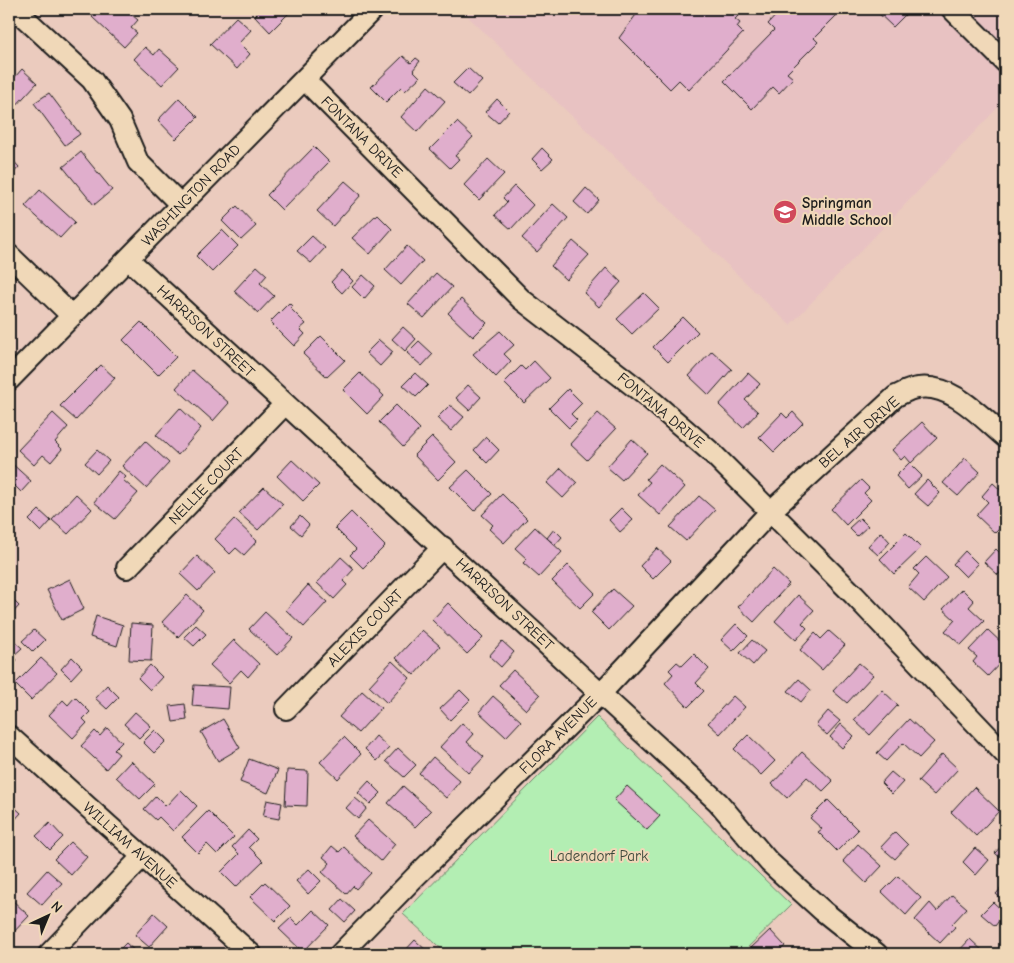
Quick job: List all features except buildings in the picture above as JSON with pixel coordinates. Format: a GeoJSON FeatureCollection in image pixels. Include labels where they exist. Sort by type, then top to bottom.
{"type":"FeatureCollection","features":[{"type":"Feature","properties":{"kind":"street"},"geometry":{"type":"LineString","coordinates":[[15,9],[92,80],[120,120],[138,162],[180,205]]}},
{"type":"Feature","properties":{"kind":"street","name":"WASHINGTON ROAD"},"geometry":{"type":"LineString","coordinates":[[9,380],[373,9]]}},
{"type":"Feature","properties":{"kind":"street"},"geometry":{"type":"LineString","coordinates":[[952,9],[1005,62]]}},
{"type":"Feature","properties":{"kind":"street","name":"FONTANA DRIVE"},"geometry":{"type":"LineString","coordinates":[[304,79],[521,299],[644,394],[710,452],[771,511],[1005,754]]}},
{"type":"Feature","properties":{"kind":"street"},"geometry":{"type":"LineString","coordinates":[[9,255],[72,316]]}},
{"type":"Feature","properties":{"kind":"street","name":"HARRISON STREET"},"geometry":{"type":"LineString","coordinates":[[128,259],[602,692],[718,802],[769,862],[823,911],[877,954]]}},
{"type":"Feature","properties":{"kind":"street","name":"BEL AIR DRIVE"},"geometry":{"type":"LineString","coordinates":[[771,511],[896,396],[918,388],[941,391],[959,399],[1005,437]]}},
{"type":"Feature","properties":{"kind":"street","name":"NELLIE COURT"},"geometry":{"type":"LineString","coordinates":[[127,568],[286,404]]}},
{"type":"Feature","properties":{"kind":"street","name":"FLORA AVENUE"},"geometry":{"type":"LineString","coordinates":[[340,954],[602,692],[771,511]]}},
{"type":"Feature","properties":{"kind":"street","name":"ALEXIS COURT"},"geometry":{"type":"LineString","coordinates":[[286,709],[443,547]]}},
{"type":"Feature","properties":{"kind":"street","name":"WILLIAM AVENUE"},"geometry":{"type":"LineString","coordinates":[[9,736],[251,954]]}},
{"type":"Feature","properties":{"kind":"street"},"geometry":{"type":"LineString","coordinates":[[49,954],[142,856]]}},
{"type":"Feature","properties":{"kind":"shaded area","name":"Springman Middle School"},"geometry":{"type":"Polygon","coordinates":[[[460,9],[1005,9],[1005,100],[790,325],[460,9]]]}},
{"type":"Feature","properties":{"kind":"green space","name":"Ladendorf Park"},"geometry":{"type":"Polygon","coordinates":[[[597,717],[791,905],[741,954],[447,954],[403,914],[597,717]]]}},
{"type":"Feature","properties":{"kind":"place","name":"Springman Middle School"},"geometry":{"type":"Point","coordinates":[785,212]}}]}
